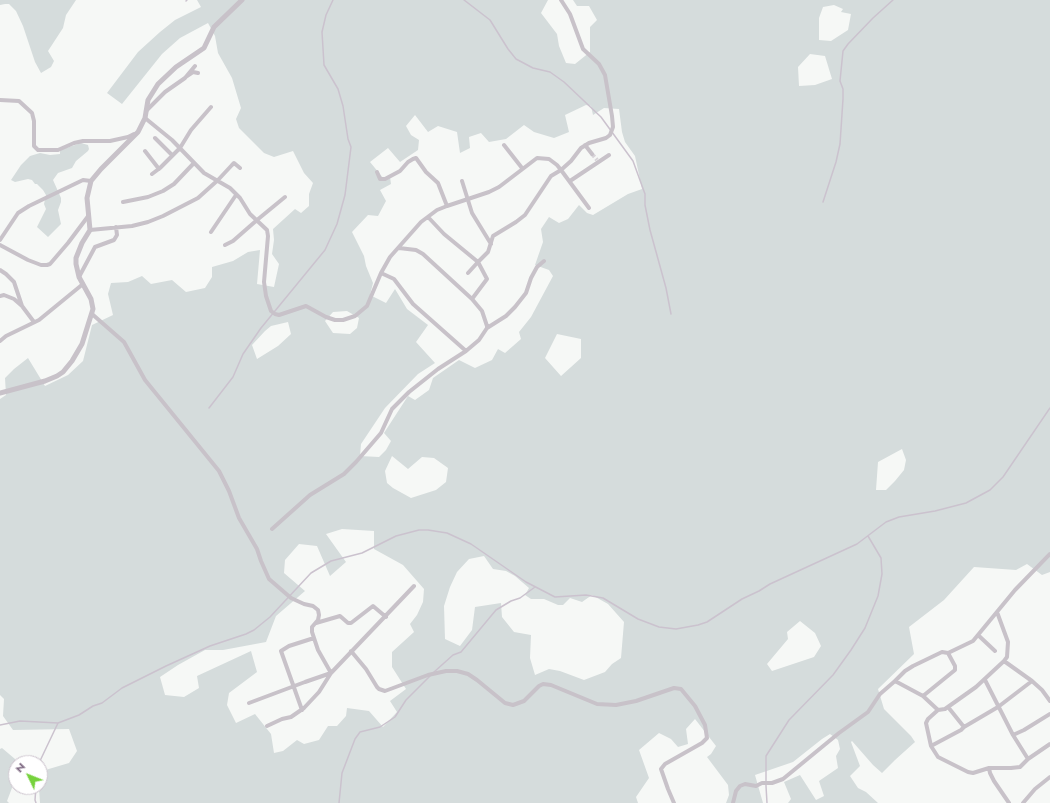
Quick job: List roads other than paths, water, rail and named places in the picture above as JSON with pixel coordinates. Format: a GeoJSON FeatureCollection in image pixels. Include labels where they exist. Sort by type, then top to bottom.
{"type":"FeatureCollection","features":[{"type":"Feature","properties":{"kind":"street"},"geometry":{"type":"LineString","coordinates":[[0,393],[45,381],[63,372],[72,361],[82,344],[93,309],[91,299],[82,284],[77,271],[76,258],[82,243],[90,230],[87,198],[91,181],[138,132],[145,115],[148,100],[163,79],[204,48],[214,27],[242,0]]}},
{"type":"Feature","properties":{"kind":"street"},"geometry":{"type":"LineString","coordinates":[[468,273],[488,252],[492,239],[495,235],[525,215],[548,179],[571,161],[585,145],[601,140],[610,135],[613,127],[605,75],[599,64],[583,49],[570,14],[561,0]]}},
{"type":"Feature","properties":{"kind":"street"},"geometry":{"type":"LineString","coordinates":[[185,78],[195,66]]}},
{"type":"Feature","properties":{"kind":"street"},"geometry":{"type":"LineString","coordinates":[[145,115],[165,92],[193,72],[198,73]]}},
{"type":"Feature","properties":{"kind":"street"},"geometry":{"type":"LineString","coordinates":[[0,100],[19,101],[32,113],[34,121],[34,146],[38,150],[58,150],[83,141],[110,141],[128,137],[138,132]]}},
{"type":"Feature","properties":{"kind":"street"},"geometry":{"type":"LineString","coordinates":[[152,174],[180,148],[191,130],[211,107]]}},
{"type":"Feature","properties":{"kind":"street"},"geometry":{"type":"LineString","coordinates":[[145,115],[204,173],[230,188],[248,212],[267,230],[268,236],[264,282],[266,296],[273,313],[279,315],[306,306],[326,318],[335,320],[343,320],[355,316],[367,306],[381,273],[390,258],[421,222],[428,216],[447,206],[499,187],[537,158],[553,161],[570,181],[589,208]]}},
{"type":"Feature","properties":{"kind":"street"},"geometry":{"type":"LineString","coordinates":[[156,138],[172,156]]}},
{"type":"Feature","properties":{"kind":"street"},"geometry":{"type":"LineString","coordinates":[[504,145],[522,168]]}},
{"type":"Feature","properties":{"kind":"street"},"geometry":{"type":"LineString","coordinates":[[585,145],[592,154]]}},
{"type":"Feature","properties":{"kind":"street"},"geometry":{"type":"LineString","coordinates":[[145,151],[159,169]]}},
{"type":"Feature","properties":{"kind":"street"},"geometry":{"type":"LineString","coordinates":[[570,181],[598,161],[610,155]]}},
{"type":"Feature","properties":{"kind":"street"},"geometry":{"type":"LineString","coordinates":[[377,172],[380,179],[385,179],[400,171],[408,162],[413,158],[416,158],[426,172],[438,184],[447,206]]}},
{"type":"Feature","properties":{"kind":"street"},"geometry":{"type":"LineString","coordinates":[[123,202],[148,197],[163,191],[174,184],[194,163]]}},
{"type":"Feature","properties":{"kind":"street"},"geometry":{"type":"LineString","coordinates":[[90,230],[148,222],[163,216],[198,198],[218,180],[232,164],[234,163],[240,168]]}},
{"type":"Feature","properties":{"kind":"street"},"geometry":{"type":"LineString","coordinates":[[0,240],[18,213],[29,206],[83,180],[91,181]]}},
{"type":"Feature","properties":{"kind":"street"},"geometry":{"type":"LineString","coordinates":[[462,181],[469,199],[472,213],[491,244]]}},
{"type":"Feature","properties":{"kind":"street"},"geometry":{"type":"LineString","coordinates":[[211,232],[236,195]]}},
{"type":"Feature","properties":{"kind":"street"},"geometry":{"type":"LineString","coordinates":[[225,245],[233,241],[285,197]]}},
{"type":"Feature","properties":{"kind":"street"},"geometry":{"type":"LineString","coordinates":[[0,245],[28,260],[41,265],[47,265],[50,264],[68,243],[89,216]]}},
{"type":"Feature","properties":{"kind":"street"},"geometry":{"type":"LineString","coordinates":[[428,216],[444,234],[478,262],[487,279],[472,299]]}},
{"type":"Feature","properties":{"kind":"street"},"geometry":{"type":"LineString","coordinates":[[79,277],[95,247],[114,240],[117,235],[116,227]]}},
{"type":"Feature","properties":{"kind":"street"},"geometry":{"type":"LineString","coordinates":[[399,248],[416,250],[423,254],[472,299],[482,311],[487,328]]}},
{"type":"Feature","properties":{"kind":"street"},"geometry":{"type":"LineString","coordinates":[[272,529],[310,495],[344,474],[356,462],[381,433],[392,409],[409,392],[438,369],[466,351],[478,340],[487,328],[506,316],[526,293],[531,278],[537,267],[544,261]]}},
{"type":"Feature","properties":{"kind":"street"},"geometry":{"type":"LineString","coordinates":[[0,270],[14,282],[22,306]]}},
{"type":"Feature","properties":{"kind":"street"},"geometry":{"type":"LineString","coordinates":[[381,273],[394,279],[413,304],[466,351]]}},
{"type":"Feature","properties":{"kind":"street"},"geometry":{"type":"LineString","coordinates":[[0,341],[6,336],[40,320],[82,284]]}},
{"type":"Feature","properties":{"kind":"street"},"geometry":{"type":"LineString","coordinates":[[0,296],[4,295],[10,297],[22,306],[34,322]]}},
{"type":"Feature","properties":{"kind":"street"},"geometry":{"type":"LineString","coordinates":[[92,314],[124,342],[145,380],[219,471],[229,491],[239,518],[257,549],[269,579],[290,597],[317,608],[319,615],[311,630],[318,650],[331,673]]}},
{"type":"Feature","properties":{"kind":"street"},"geometry":{"type":"LineString","coordinates":[[733,803],[736,791],[744,784],[756,786],[762,783],[772,783],[783,779],[839,733],[862,717],[871,708],[882,691],[908,669],[942,652],[948,653],[970,644],[1014,590],[1050,554]]}},
{"type":"Feature","properties":{"kind":"street"},"geometry":{"type":"LineString","coordinates":[[267,726],[290,717],[302,710],[319,692],[331,673],[414,586]]}},
{"type":"Feature","properties":{"kind":"street"},"geometry":{"type":"LineString","coordinates":[[315,623],[340,616],[349,624],[374,606],[386,616]]}},
{"type":"Feature","properties":{"kind":"street"},"geometry":{"type":"LineString","coordinates":[[997,612],[1008,642],[1007,657],[984,680],[948,708],[945,710],[938,710],[928,719],[926,723],[931,746],[938,757],[968,772],[973,772],[989,768],[1020,767],[1028,759],[1050,744]]}},
{"type":"Feature","properties":{"kind":"street"},"geometry":{"type":"LineString","coordinates":[[978,635],[995,651]]}},
{"type":"Feature","properties":{"kind":"street"},"geometry":{"type":"LineString","coordinates":[[302,710],[282,650],[289,646],[314,638]]}},
{"type":"Feature","properties":{"kind":"street"},"geometry":{"type":"LineString","coordinates":[[351,651],[366,669],[377,687],[385,691],[428,675],[446,671],[458,671],[468,674],[505,702],[514,704],[524,701],[543,684],[551,685],[597,704],[616,705],[636,701],[674,688],[681,689],[695,706],[705,725],[707,738],[702,744],[665,764],[660,769],[674,803]]}},
{"type":"Feature","properties":{"kind":"street"},"geometry":{"type":"LineString","coordinates":[[923,696],[955,670],[955,666],[948,653]]}},
{"type":"Feature","properties":{"kind":"street"},"geometry":{"type":"LineString","coordinates":[[1004,661],[1032,681],[1042,690],[1050,701]]}},
{"type":"Feature","properties":{"kind":"street"},"geometry":{"type":"LineString","coordinates":[[249,703],[331,673]]}},
{"type":"Feature","properties":{"kind":"street"},"geometry":{"type":"LineString","coordinates":[[984,680],[1028,759]]}},
{"type":"Feature","properties":{"kind":"street"},"geometry":{"type":"LineString","coordinates":[[895,681],[923,696],[938,710]]}},
{"type":"Feature","properties":{"kind":"street"},"geometry":{"type":"LineString","coordinates":[[931,746],[961,730],[998,707],[1032,681]]}},
{"type":"Feature","properties":{"kind":"street"},"geometry":{"type":"LineString","coordinates":[[948,708],[964,727]]}},
{"type":"Feature","properties":{"kind":"street"},"geometry":{"type":"LineString","coordinates":[[1013,734],[1024,730],[1050,714]]}},
{"type":"Feature","properties":{"kind":"street"},"geometry":{"type":"LineString","coordinates":[[989,768],[994,782],[1009,803]]}},
{"type":"Feature","properties":{"kind":"street"},"geometry":{"type":"LineString","coordinates":[[1023,803],[1035,789],[1050,777]]}},
{"type":"Feature","properties":{"kind":"waterway"},"geometry":{"type":"LineString","coordinates":[[209,408],[233,377],[243,354],[261,328],[325,250],[337,224],[345,195],[351,147],[338,89],[324,65],[322,32],[326,15],[333,0]]}},
{"type":"Feature","properties":{"kind":"waterway"},"geometry":{"type":"LineString","coordinates":[[464,0],[490,20],[516,59],[533,68],[550,72],[564,82],[601,117],[633,161],[645,194],[645,205],[650,230],[666,288],[671,314]]}},
{"type":"Feature","properties":{"kind":"waterway"},"geometry":{"type":"LineString","coordinates":[[823,202],[836,162],[840,144],[843,99],[843,89],[840,81],[843,51],[873,18],[893,0]]}},
{"type":"Feature","properties":{"kind":"waterway"},"geometry":{"type":"LineString","coordinates":[[0,725],[20,721],[58,723],[79,715],[93,706],[102,703],[122,688],[166,666],[210,646],[254,630],[270,617],[311,573],[331,561],[362,553],[396,536],[419,530],[447,533],[471,544],[526,582],[555,597],[586,595],[603,598],[638,619],[659,627],[676,629],[698,625],[707,622],[742,599],[770,584],[857,544],[886,522],[899,517],[935,511],[966,503],[990,490],[1003,477],[1050,408]]}},
{"type":"Feature","properties":{"kind":"waterway"},"geometry":{"type":"LineString","coordinates":[[767,803],[766,756],[789,720],[833,675],[851,650],[865,628],[878,596],[882,574],[881,558],[868,536]]}},
{"type":"Feature","properties":{"kind":"waterway"},"geometry":{"type":"LineString","coordinates":[[434,672],[453,655],[461,652],[496,610],[511,601],[520,598],[535,587]]}},
{"type":"Feature","properties":{"kind":"waterway"},"geometry":{"type":"LineString","coordinates":[[339,803],[342,773],[355,739],[360,732],[380,727],[395,717],[406,700],[430,676]]}},
{"type":"Feature","properties":{"kind":"waterway"},"geometry":{"type":"LineString","coordinates":[[43,755],[58,723]]}},
{"type":"Feature","properties":{"kind":"waterway"},"geometry":{"type":"LineString","coordinates":[[35,795],[36,803]]}},
{"type":"Feature","properties":{"kind":"tunnel"},"geometry":{"type":"LineString","coordinates":[[592,154],[597,160]]}}]}
